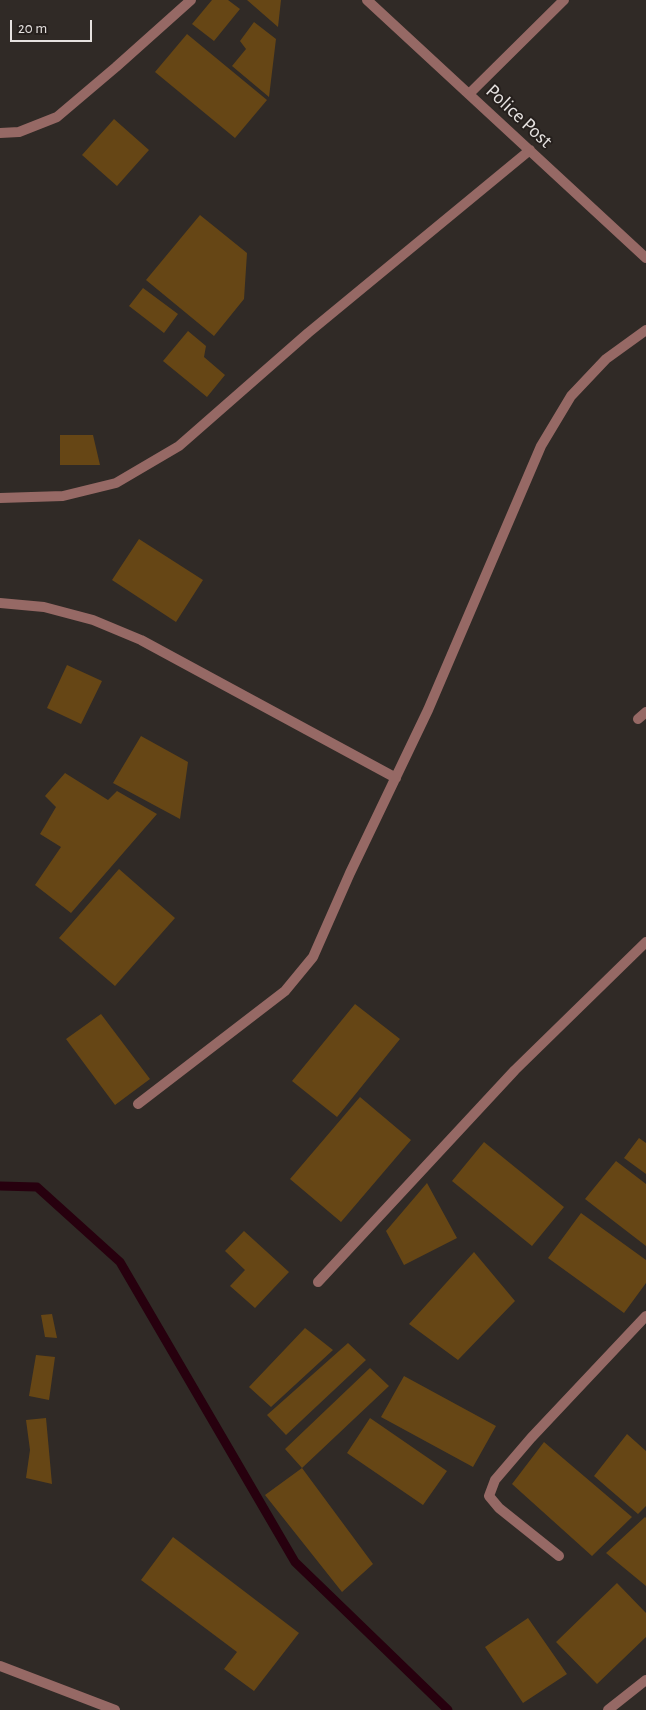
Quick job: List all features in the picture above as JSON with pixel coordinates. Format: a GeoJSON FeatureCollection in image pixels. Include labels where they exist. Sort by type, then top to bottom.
{"type":"FeatureCollection","features":[{"type":"Feature","properties":{"kind":"street"},"geometry":{"type":"LineString","coordinates":[[0,133],[20,132],[57,117],[191,0]]}},
{"type":"Feature","properties":{"kind":"street","name":"Police Post"},"geometry":{"type":"LineString","coordinates":[[367,0],[646,258]]}},
{"type":"Feature","properties":{"kind":"street"},"geometry":{"type":"LineString","coordinates":[[469,94],[564,0]]}},
{"type":"Feature","properties":{"kind":"street"},"geometry":{"type":"LineString","coordinates":[[0,498],[63,496],[116,483],[179,446],[308,333],[530,150]]}},
{"type":"Feature","properties":{"kind":"street"},"geometry":{"type":"LineString","coordinates":[[138,1104],[285,991],[313,957],[350,872],[428,710],[541,446],[572,396],[606,359],[646,330]]}},
{"type":"Feature","properties":{"kind":"street"},"geometry":{"type":"LineString","coordinates":[[0,602],[44,607],[85,618],[141,640],[396,778]]}},
{"type":"Feature","properties":{"kind":"street"},"geometry":{"type":"LineString","coordinates":[[318,1282],[515,1070],[646,942]]}},
{"type":"Feature","properties":{"kind":"street"},"geometry":{"type":"LineString","coordinates":[[559,1556],[499,1508],[489,1496],[495,1480],[530,1438],[646,1316]]}},
{"type":"Feature","properties":{"kind":"street"},"geometry":{"type":"LineString","coordinates":[[0,1666],[115,1710]]}},
{"type":"Feature","properties":{"kind":"street"},"geometry":{"type":"LineString","coordinates":[[608,1710],[646,1680]]}},
{"type":"Feature","properties":{"kind":"building"},"geometry":{"type":"Polygon","coordinates":[[[212,0],[228,0],[240,9],[214,41],[192,24],[212,0]]]}},
{"type":"Feature","properties":{"kind":"building"},"geometry":{"type":"Polygon","coordinates":[[[247,0],[281,0],[278,27],[247,0]]]}},
{"type":"Feature","properties":{"kind":"building"},"geometry":{"type":"Polygon","coordinates":[[[254,22],[276,39],[269,97],[232,66],[246,49],[240,41],[254,22]]]}},
{"type":"Feature","properties":{"kind":"building"},"geometry":{"type":"Polygon","coordinates":[[[187,34],[267,100],[235,138],[155,72],[187,34]]]}},
{"type":"Feature","properties":{"kind":"building"},"geometry":{"type":"Polygon","coordinates":[[[114,119],[149,150],[117,186],[82,155],[114,119]]]}},
{"type":"Feature","properties":{"kind":"building"},"geometry":{"type":"Polygon","coordinates":[[[200,215],[247,253],[244,299],[214,336],[146,280],[200,215]]]}},
{"type":"Feature","properties":{"kind":"building"},"geometry":{"type":"Polygon","coordinates":[[[143,288],[178,314],[164,333],[129,306],[143,288]]]}},
{"type":"Feature","properties":{"kind":"building"},"geometry":{"type":"Polygon","coordinates":[[[188,331],[206,346],[204,357],[225,375],[207,397],[163,361],[188,331]]]}},
{"type":"Feature","properties":{"kind":"building"},"geometry":{"type":"Polygon","coordinates":[[[60,435],[93,435],[100,465],[60,465],[60,435]]]}},
{"type":"Feature","properties":{"kind":"building"},"geometry":{"type":"Polygon","coordinates":[[[139,539],[203,580],[176,622],[112,580],[139,539]]]}},
{"type":"Feature","properties":{"kind":"building"},"geometry":{"type":"Polygon","coordinates":[[[67,665],[102,681],[81,724],[47,708],[67,665]]]}},
{"type":"Feature","properties":{"kind":"building"},"geometry":{"type":"Polygon","coordinates":[[[141,736],[188,762],[180,819],[113,783],[141,736]]]}},
{"type":"Feature","properties":{"kind":"building"},"geometry":{"type":"Polygon","coordinates":[[[65,773],[108,800],[117,791],[157,814],[71,913],[35,885],[61,847],[40,834],[56,807],[45,796],[65,773]]]}},
{"type":"Feature","properties":{"kind":"building"},"geometry":{"type":"Polygon","coordinates":[[[119,869],[175,918],[115,986],[59,938],[119,869]]]}},
{"type":"Feature","properties":{"kind":"building"},"geometry":{"type":"Polygon","coordinates":[[[355,1004],[400,1039],[337,1117],[292,1081],[355,1004]]]}},
{"type":"Feature","properties":{"kind":"building"},"geometry":{"type":"Polygon","coordinates":[[[101,1014],[150,1079],[115,1105],[66,1039],[101,1014]]]}},
{"type":"Feature","properties":{"kind":"building"},"geometry":{"type":"Polygon","coordinates":[[[360,1097],[411,1140],[341,1222],[290,1179],[360,1097]]]}},
{"type":"Feature","properties":{"kind":"building"},"geometry":{"type":"Polygon","coordinates":[[[639,1138],[646,1143],[646,1174],[624,1158],[639,1138]]]}},
{"type":"Feature","properties":{"kind":"building"},"geometry":{"type":"Polygon","coordinates":[[[484,1142],[564,1207],[532,1246],[452,1181],[484,1142]]]}},
{"type":"Feature","properties":{"kind":"building"},"geometry":{"type":"Polygon","coordinates":[[[616,1161],[646,1184],[646,1246],[585,1199],[616,1161]]]}},
{"type":"Feature","properties":{"kind":"building"},"geometry":{"type":"Polygon","coordinates":[[[427,1183],[457,1238],[404,1265],[386,1231],[427,1183]]]}},
{"type":"Feature","properties":{"kind":"building"},"geometry":{"type":"Polygon","coordinates":[[[581,1213],[646,1260],[646,1283],[624,1313],[548,1258],[581,1213]]]}},
{"type":"Feature","properties":{"kind":"building"},"geometry":{"type":"Polygon","coordinates":[[[244,1231],[289,1272],[255,1308],[230,1286],[245,1270],[225,1251],[244,1231]]]}},
{"type":"Feature","properties":{"kind":"building"},"geometry":{"type":"Polygon","coordinates":[[[474,1252],[515,1301],[458,1360],[409,1324],[474,1252]]]}},
{"type":"Feature","properties":{"kind":"building"},"geometry":{"type":"Polygon","coordinates":[[[52,1314],[57,1338],[45,1337],[41,1315],[52,1314]]]}},
{"type":"Feature","properties":{"kind":"building"},"geometry":{"type":"Polygon","coordinates":[[[305,1328],[333,1350],[271,1407],[249,1387],[305,1328]]]}},
{"type":"Feature","properties":{"kind":"building"},"geometry":{"type":"Polygon","coordinates":[[[348,1343],[366,1360],[286,1435],[267,1415],[348,1343]]]}},
{"type":"Feature","properties":{"kind":"building"},"geometry":{"type":"Polygon","coordinates":[[[36,1355],[55,1357],[49,1400],[29,1396],[36,1355]]]}},
{"type":"Feature","properties":{"kind":"building"},"geometry":{"type":"Polygon","coordinates":[[[370,1368],[389,1386],[302,1468],[285,1449],[370,1368]]]}},
{"type":"Feature","properties":{"kind":"building"},"geometry":{"type":"Polygon","coordinates":[[[404,1376],[496,1426],[473,1467],[381,1417],[404,1376]]]}},
{"type":"Feature","properties":{"kind":"building"},"geometry":{"type":"Polygon","coordinates":[[[46,1418],[52,1484],[26,1478],[30,1450],[26,1420],[46,1418]]]}},
{"type":"Feature","properties":{"kind":"building"},"geometry":{"type":"Polygon","coordinates":[[[370,1418],[447,1471],[423,1505],[347,1453],[370,1418]]]}},
{"type":"Feature","properties":{"kind":"building"},"geometry":{"type":"Polygon","coordinates":[[[627,1434],[646,1451],[646,1506],[638,1514],[594,1476],[627,1434]]]}},
{"type":"Feature","properties":{"kind":"building"},"geometry":{"type":"Polygon","coordinates":[[[544,1442],[632,1517],[592,1556],[512,1484],[544,1442]]]}},
{"type":"Feature","properties":{"kind":"building"},"geometry":{"type":"Polygon","coordinates":[[[302,1468],[373,1564],[342,1592],[265,1495],[302,1468]]]}},
{"type":"Feature","properties":{"kind":"building"},"geometry":{"type":"Polygon","coordinates":[[[646,1518],[646,1586],[606,1553],[646,1518]]]}},
{"type":"Feature","properties":{"kind":"building"},"geometry":{"type":"Polygon","coordinates":[[[173,1537],[299,1633],[254,1691],[224,1669],[237,1652],[141,1580],[173,1537]]]}},
{"type":"Feature","properties":{"kind":"building"},"geometry":{"type":"Polygon","coordinates":[[[617,1583],[646,1613],[646,1637],[597,1684],[556,1642],[617,1583]]]}},
{"type":"Feature","properties":{"kind":"building"},"geometry":{"type":"Polygon","coordinates":[[[528,1618],[567,1674],[523,1703],[485,1647],[528,1618]]]}},
{"type":"Feature","properties":{"kind":"waterway"},"geometry":{"type":"LineString","coordinates":[[0,1186],[37,1187],[120,1262],[295,1562],[448,1710]]}}]}
